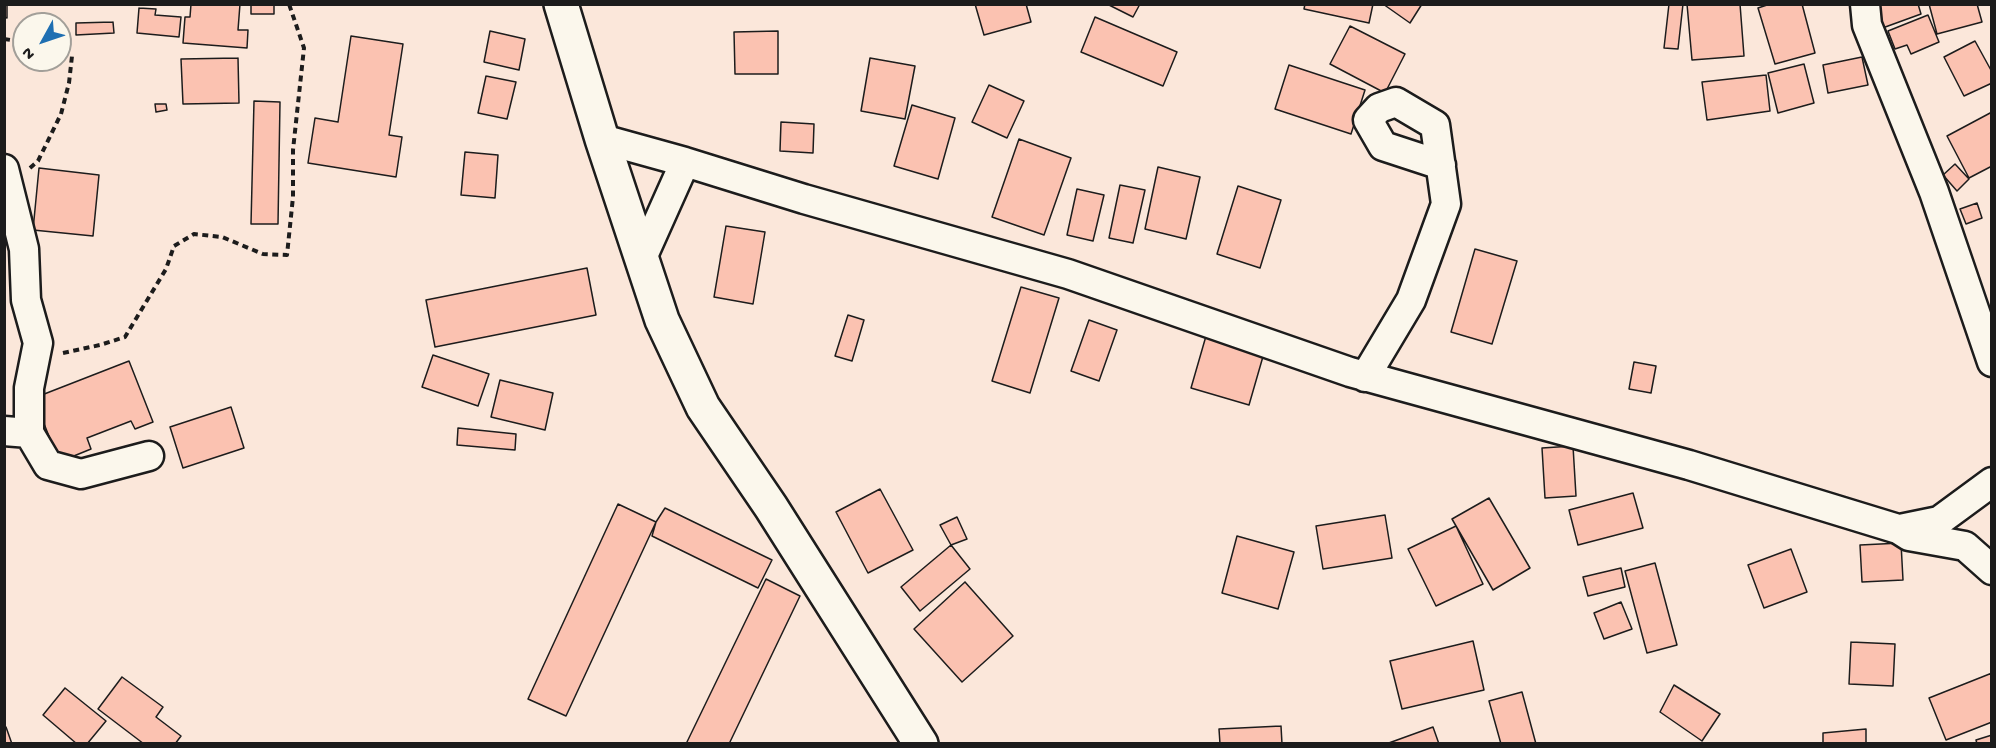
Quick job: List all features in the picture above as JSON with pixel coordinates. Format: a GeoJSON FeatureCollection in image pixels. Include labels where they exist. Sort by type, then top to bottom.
{"type":"FeatureCollection","features":[{"type":"Feature","properties":{"kind":"street"},"geometry":{"type":"LineString","coordinates":[[561,4],[602,139],[662,320],[703,407],[771,507],[921,744]]}},
{"type":"Feature","properties":{"kind":"street"},"geometry":{"type":"LineString","coordinates":[[1865,4],[1867,25],[1934,192],[1992,362]]}},
{"type":"Feature","properties":{"kind":"street"},"geometry":{"type":"LineString","coordinates":[[602,139],[1068,274],[1365,377],[1689,465],[1898,529],[1909,536],[1965,546],[1992,570]]}},
{"type":"Feature","properties":{"kind":"street"},"geometry":{"type":"LineString","coordinates":[[642,258],[685,162]]}},
{"type":"Feature","properties":{"kind":"street"},"geometry":{"type":"LineString","coordinates":[[1365,377],[1411,300],[1446,204],[1441,165]]}},
{"type":"Feature","properties":{"kind":"street"},"geometry":{"type":"LineString","coordinates":[[7,178],[24,249],[26,300],[38,342],[17,432],[48,465],[81,474],[149,456]]}},
{"type":"Feature","properties":{"kind":"street"},"geometry":{"type":"LineString","coordinates":[[1898,529],[1939,521],[1992,482]]}},
{"type":"Feature","properties":{"kind":"path"},"geometry":{"type":"LineString","coordinates":[[33,365],[63,353],[100,345],[125,336],[166,269],[174,246],[194,234],[222,237],[263,254],[287,255],[293,197],[295,130],[304,48],[288,4]]}},
{"type":"Feature","properties":{"kind":"path"},"geometry":{"type":"LineString","coordinates":[[7,178],[38,161],[61,114],[70,72]]}},
{"type":"Feature","properties":{"kind":"building"},"geometry":{"type":"Polygon","coordinates":[[[4,4],[7,4],[7,18],[4,17],[4,4]]]}},
{"type":"Feature","properties":{"kind":"building"},"geometry":{"type":"Polygon","coordinates":[[[191,4],[240,4],[238,30],[248,30],[247,48],[183,43],[185,17],[190,17],[191,4]]]}},
{"type":"Feature","properties":{"kind":"building"},"geometry":{"type":"Polygon","coordinates":[[[251,4],[274,4],[274,14],[251,14],[251,4]]]}},
{"type":"Feature","properties":{"kind":"building"},"geometry":{"type":"Polygon","coordinates":[[[975,4],[1026,4],[1031,22],[984,35],[975,4]]]}},
{"type":"Feature","properties":{"kind":"building"},"geometry":{"type":"Polygon","coordinates":[[[1107,4],[1140,4],[1133,17],[1107,4]]]}},
{"type":"Feature","properties":{"kind":"building"},"geometry":{"type":"Polygon","coordinates":[[[1305,4],[1373,4],[1369,23],[1304,9],[1305,4]]]}},
{"type":"Feature","properties":{"kind":"building"},"geometry":{"type":"Polygon","coordinates":[[[1383,4],[1422,4],[1410,23],[1383,4]]]}},
{"type":"Feature","properties":{"kind":"building"},"geometry":{"type":"Polygon","coordinates":[[[1669,4],[1683,4],[1678,49],[1664,48],[1669,4]]]}},
{"type":"Feature","properties":{"kind":"building"},"geometry":{"type":"Polygon","coordinates":[[[1687,4],[1740,4],[1744,56],[1692,60],[1687,4]]]}},
{"type":"Feature","properties":{"kind":"building"},"geometry":{"type":"Polygon","coordinates":[[[1770,4],[1802,4],[1815,53],[1775,64],[1758,8],[1770,4]]]}},
{"type":"Feature","properties":{"kind":"building"},"geometry":{"type":"Polygon","coordinates":[[[1868,4],[1918,4],[1921,14],[1877,30],[1868,4]]]}},
{"type":"Feature","properties":{"kind":"building"},"geometry":{"type":"Polygon","coordinates":[[[1929,4],[1977,4],[1982,22],[1937,34],[1929,4]]]}},
{"type":"Feature","properties":{"kind":"building"},"geometry":{"type":"Polygon","coordinates":[[[139,8],[156,9],[155,15],[181,17],[179,37],[137,33],[139,8]]]}},
{"type":"Feature","properties":{"kind":"building"},"geometry":{"type":"Polygon","coordinates":[[[1928,15],[1939,42],[1911,54],[1907,45],[1895,49],[1888,31],[1928,15]]]}},
{"type":"Feature","properties":{"kind":"building"},"geometry":{"type":"Polygon","coordinates":[[[1095,17],[1177,52],[1163,86],[1081,52],[1095,17]]]}},
{"type":"Feature","properties":{"kind":"building"},"geometry":{"type":"Polygon","coordinates":[[[113,22],[114,33],[76,35],[76,23],[113,22]]]}},
{"type":"Feature","properties":{"kind":"building"},"geometry":{"type":"Polygon","coordinates":[[[1350,26],[1405,54],[1385,93],[1330,64],[1350,26]]]}},
{"type":"Feature","properties":{"kind":"building"},"geometry":{"type":"Polygon","coordinates":[[[490,31],[525,39],[519,70],[484,62],[490,31]]]}},
{"type":"Feature","properties":{"kind":"building"},"geometry":{"type":"Polygon","coordinates":[[[778,31],[778,74],[735,74],[734,32],[778,31]]]}},
{"type":"Feature","properties":{"kind":"building"},"geometry":{"type":"Polygon","coordinates":[[[351,36],[403,44],[389,135],[402,137],[396,177],[308,163],[315,118],[338,122],[351,36]]]}},
{"type":"Feature","properties":{"kind":"building"},"geometry":{"type":"Polygon","coordinates":[[[1975,41],[1992,72],[1992,83],[1964,96],[1944,57],[1975,41]]]}},
{"type":"Feature","properties":{"kind":"building"},"geometry":{"type":"Polygon","coordinates":[[[1862,57],[1868,85],[1828,93],[1823,65],[1862,57]]]}},
{"type":"Feature","properties":{"kind":"building"},"geometry":{"type":"Polygon","coordinates":[[[238,58],[239,103],[183,104],[181,59],[238,58]]]}},
{"type":"Feature","properties":{"kind":"building"},"geometry":{"type":"Polygon","coordinates":[[[870,58],[915,66],[905,119],[861,111],[870,58]]]}},
{"type":"Feature","properties":{"kind":"building"},"geometry":{"type":"Polygon","coordinates":[[[1804,64],[1814,103],[1778,113],[1768,73],[1804,64]]]}},
{"type":"Feature","properties":{"kind":"building"},"geometry":{"type":"Polygon","coordinates":[[[1289,65],[1365,90],[1351,134],[1275,109],[1289,65]]]}},
{"type":"Feature","properties":{"kind":"building"},"geometry":{"type":"Polygon","coordinates":[[[1766,75],[1770,111],[1707,120],[1702,82],[1766,75]]]}},
{"type":"Feature","properties":{"kind":"building"},"geometry":{"type":"Polygon","coordinates":[[[486,76],[516,82],[507,119],[478,113],[486,76]]]}},
{"type":"Feature","properties":{"kind":"building"},"geometry":{"type":"Polygon","coordinates":[[[989,85],[1024,101],[1007,138],[972,122],[989,85]]]}},
{"type":"Feature","properties":{"kind":"building"},"geometry":{"type":"Polygon","coordinates":[[[254,101],[280,102],[278,224],[251,224],[254,101]]]}},
{"type":"Feature","properties":{"kind":"building"},"geometry":{"type":"Polygon","coordinates":[[[155,104],[166,104],[167,110],[156,112],[155,104]]]}},
{"type":"Feature","properties":{"kind":"building"},"geometry":{"type":"Polygon","coordinates":[[[912,105],[955,118],[938,179],[894,166],[912,105]]]}},
{"type":"Feature","properties":{"kind":"building"},"geometry":{"type":"Polygon","coordinates":[[[1992,112],[1992,166],[1969,178],[1947,136],[1992,112]]]}},
{"type":"Feature","properties":{"kind":"building"},"geometry":{"type":"Polygon","coordinates":[[[781,122],[814,124],[813,153],[780,151],[781,122]]]}},
{"type":"Feature","properties":{"kind":"building"},"geometry":{"type":"Polygon","coordinates":[[[1019,139],[1071,158],[1044,235],[992,217],[1019,139]]]}},
{"type":"Feature","properties":{"kind":"building"},"geometry":{"type":"Polygon","coordinates":[[[465,152],[498,155],[495,198],[461,195],[465,152]]]}},
{"type":"Feature","properties":{"kind":"building"},"geometry":{"type":"Polygon","coordinates":[[[1955,164],[1969,179],[1957,191],[1943,175],[1955,164]]]}},
{"type":"Feature","properties":{"kind":"building"},"geometry":{"type":"Polygon","coordinates":[[[1158,167],[1200,177],[1186,239],[1145,229],[1158,167]]]}},
{"type":"Feature","properties":{"kind":"building"},"geometry":{"type":"Polygon","coordinates":[[[39,168],[99,175],[93,236],[33,230],[39,168]]]}},
{"type":"Feature","properties":{"kind":"building"},"geometry":{"type":"Polygon","coordinates":[[[1120,185],[1145,190],[1133,243],[1109,238],[1120,185]]]}},
{"type":"Feature","properties":{"kind":"building"},"geometry":{"type":"Polygon","coordinates":[[[1238,186],[1281,200],[1260,268],[1217,254],[1238,186]]]}},
{"type":"Feature","properties":{"kind":"building"},"geometry":{"type":"Polygon","coordinates":[[[1077,189],[1104,195],[1093,241],[1067,235],[1077,189]]]}},
{"type":"Feature","properties":{"kind":"building"},"geometry":{"type":"Polygon","coordinates":[[[1977,203],[1982,218],[1966,224],[1960,209],[1977,203]]]}},
{"type":"Feature","properties":{"kind":"building"},"geometry":{"type":"Polygon","coordinates":[[[726,226],[765,232],[753,304],[714,297],[726,226]]]}},
{"type":"Feature","properties":{"kind":"building"},"geometry":{"type":"Polygon","coordinates":[[[1475,249],[1517,261],[1492,344],[1451,332],[1475,249]]]}},
{"type":"Feature","properties":{"kind":"building"},"geometry":{"type":"Polygon","coordinates":[[[587,268],[596,315],[435,347],[426,300],[587,268]]]}},
{"type":"Feature","properties":{"kind":"building"},"geometry":{"type":"Polygon","coordinates":[[[1021,287],[1059,298],[1030,393],[992,381],[1021,287]]]}},
{"type":"Feature","properties":{"kind":"building"},"geometry":{"type":"Polygon","coordinates":[[[848,315],[864,320],[852,361],[835,356],[848,315]]]}},
{"type":"Feature","properties":{"kind":"building"},"geometry":{"type":"Polygon","coordinates":[[[1089,320],[1117,330],[1099,381],[1071,371],[1089,320]]]}},
{"type":"Feature","properties":{"kind":"building"},"geometry":{"type":"Polygon","coordinates":[[[1206,336],[1264,353],[1249,405],[1191,388],[1206,336]]]}},
{"type":"Feature","properties":{"kind":"building"},"geometry":{"type":"Polygon","coordinates":[[[433,355],[489,374],[478,406],[422,387],[433,355]]]}},
{"type":"Feature","properties":{"kind":"building"},"geometry":{"type":"Polygon","coordinates":[[[129,361],[153,422],[135,429],[131,421],[87,438],[91,449],[59,462],[34,398],[129,361]]]}},
{"type":"Feature","properties":{"kind":"building"},"geometry":{"type":"Polygon","coordinates":[[[1634,362],[1656,366],[1651,393],[1629,389],[1634,362]]]}},
{"type":"Feature","properties":{"kind":"building"},"geometry":{"type":"Polygon","coordinates":[[[500,380],[553,393],[545,430],[491,417],[500,380]]]}},
{"type":"Feature","properties":{"kind":"building"},"geometry":{"type":"Polygon","coordinates":[[[231,407],[244,448],[183,468],[170,427],[231,407]]]}},
{"type":"Feature","properties":{"kind":"building"},"geometry":{"type":"Polygon","coordinates":[[[458,428],[516,434],[515,450],[457,445],[458,428]]]}},
{"type":"Feature","properties":{"kind":"building"},"geometry":{"type":"Polygon","coordinates":[[[1573,446],[1576,496],[1545,498],[1542,448],[1573,446]]]}},
{"type":"Feature","properties":{"kind":"building"},"geometry":{"type":"Polygon","coordinates":[[[880,489],[913,550],[868,573],[836,512],[880,489]]]}},
{"type":"Feature","properties":{"kind":"building"},"geometry":{"type":"Polygon","coordinates":[[[1633,493],[1643,528],[1578,545],[1569,510],[1633,493]]]}},
{"type":"Feature","properties":{"kind":"building"},"geometry":{"type":"Polygon","coordinates":[[[1489,498],[1530,568],[1493,590],[1452,519],[1489,498]]]}},
{"type":"Feature","properties":{"kind":"building"},"geometry":{"type":"Polygon","coordinates":[[[618,504],[656,522],[566,716],[528,699],[618,504]]]}},
{"type":"Feature","properties":{"kind":"building"},"geometry":{"type":"Polygon","coordinates":[[[665,508],[772,560],[758,588],[652,536],[656,522],[665,508]]]}},
{"type":"Feature","properties":{"kind":"building"},"geometry":{"type":"Polygon","coordinates":[[[1385,515],[1392,558],[1323,569],[1316,526],[1385,515]]]}},
{"type":"Feature","properties":{"kind":"building"},"geometry":{"type":"Polygon","coordinates":[[[957,517],[967,539],[951,545],[940,525],[957,517]]]}},
{"type":"Feature","properties":{"kind":"building"},"geometry":{"type":"Polygon","coordinates":[[[1456,526],[1483,584],[1436,606],[1408,549],[1456,526]]]}},
{"type":"Feature","properties":{"kind":"building"},"geometry":{"type":"Polygon","coordinates":[[[1237,536],[1294,552],[1278,609],[1222,593],[1237,536]]]}},
{"type":"Feature","properties":{"kind":"building"},"geometry":{"type":"Polygon","coordinates":[[[1901,543],[1903,580],[1862,582],[1860,545],[1901,543]]]}},
{"type":"Feature","properties":{"kind":"building"},"geometry":{"type":"Polygon","coordinates":[[[951,545],[970,569],[920,611],[901,587],[951,545]]]}},
{"type":"Feature","properties":{"kind":"building"},"geometry":{"type":"Polygon","coordinates":[[[1791,549],[1807,592],[1764,608],[1748,565],[1791,549]]]}},
{"type":"Feature","properties":{"kind":"building"},"geometry":{"type":"Polygon","coordinates":[[[1655,563],[1677,645],[1647,653],[1625,571],[1655,563]]]}},
{"type":"Feature","properties":{"kind":"building"},"geometry":{"type":"Polygon","coordinates":[[[1621,568],[1625,587],[1588,596],[1583,577],[1621,568]]]}},
{"type":"Feature","properties":{"kind":"building"},"geometry":{"type":"Polygon","coordinates":[[[766,579],[800,596],[729,744],[686,744],[766,579]]]}},
{"type":"Feature","properties":{"kind":"building"},"geometry":{"type":"Polygon","coordinates":[[[965,582],[1013,636],[962,682],[914,629],[965,582]]]}},
{"type":"Feature","properties":{"kind":"building"},"geometry":{"type":"Polygon","coordinates":[[[1621,602],[1632,629],[1604,639],[1594,613],[1621,602]]]}},
{"type":"Feature","properties":{"kind":"building"},"geometry":{"type":"Polygon","coordinates":[[[1473,641],[1484,690],[1402,709],[1390,661],[1473,641]]]}},
{"type":"Feature","properties":{"kind":"building"},"geometry":{"type":"Polygon","coordinates":[[[1851,642],[1895,644],[1893,686],[1849,684],[1851,642]]]}},
{"type":"Feature","properties":{"kind":"building"},"geometry":{"type":"Polygon","coordinates":[[[1992,673],[1992,722],[1946,740],[1929,698],[1992,673]]]}},
{"type":"Feature","properties":{"kind":"building"},"geometry":{"type":"Polygon","coordinates":[[[122,677],[163,707],[156,717],[181,736],[175,744],[144,744],[98,709],[122,677]]]}},
{"type":"Feature","properties":{"kind":"building"},"geometry":{"type":"Polygon","coordinates":[[[1674,685],[1720,714],[1702,741],[1660,712],[1674,685]]]}},
{"type":"Feature","properties":{"kind":"building"},"geometry":{"type":"Polygon","coordinates":[[[65,688],[106,721],[87,744],[77,744],[43,715],[65,688]]]}},
{"type":"Feature","properties":{"kind":"building"},"geometry":{"type":"Polygon","coordinates":[[[1522,692],[1536,744],[1501,744],[1489,701],[1522,692]]]}},
{"type":"Feature","properties":{"kind":"building"},"geometry":{"type":"Polygon","coordinates":[[[1281,726],[1282,744],[1220,744],[1219,729],[1281,726]]]}},
{"type":"Feature","properties":{"kind":"building"},"geometry":{"type":"Polygon","coordinates":[[[4,727],[6,727],[12,744],[4,744],[4,727]]]}},
{"type":"Feature","properties":{"kind":"building"},"geometry":{"type":"Polygon","coordinates":[[[1433,727],[1439,744],[1386,744],[1433,727]]]}},
{"type":"Feature","properties":{"kind":"building"},"geometry":{"type":"Polygon","coordinates":[[[1866,729],[1866,744],[1823,744],[1823,733],[1866,729]]]}},
{"type":"Feature","properties":{"kind":"building"},"geometry":{"type":"Polygon","coordinates":[[[1992,735],[1992,744],[1977,744],[1976,740],[1992,735]]]}}]}
